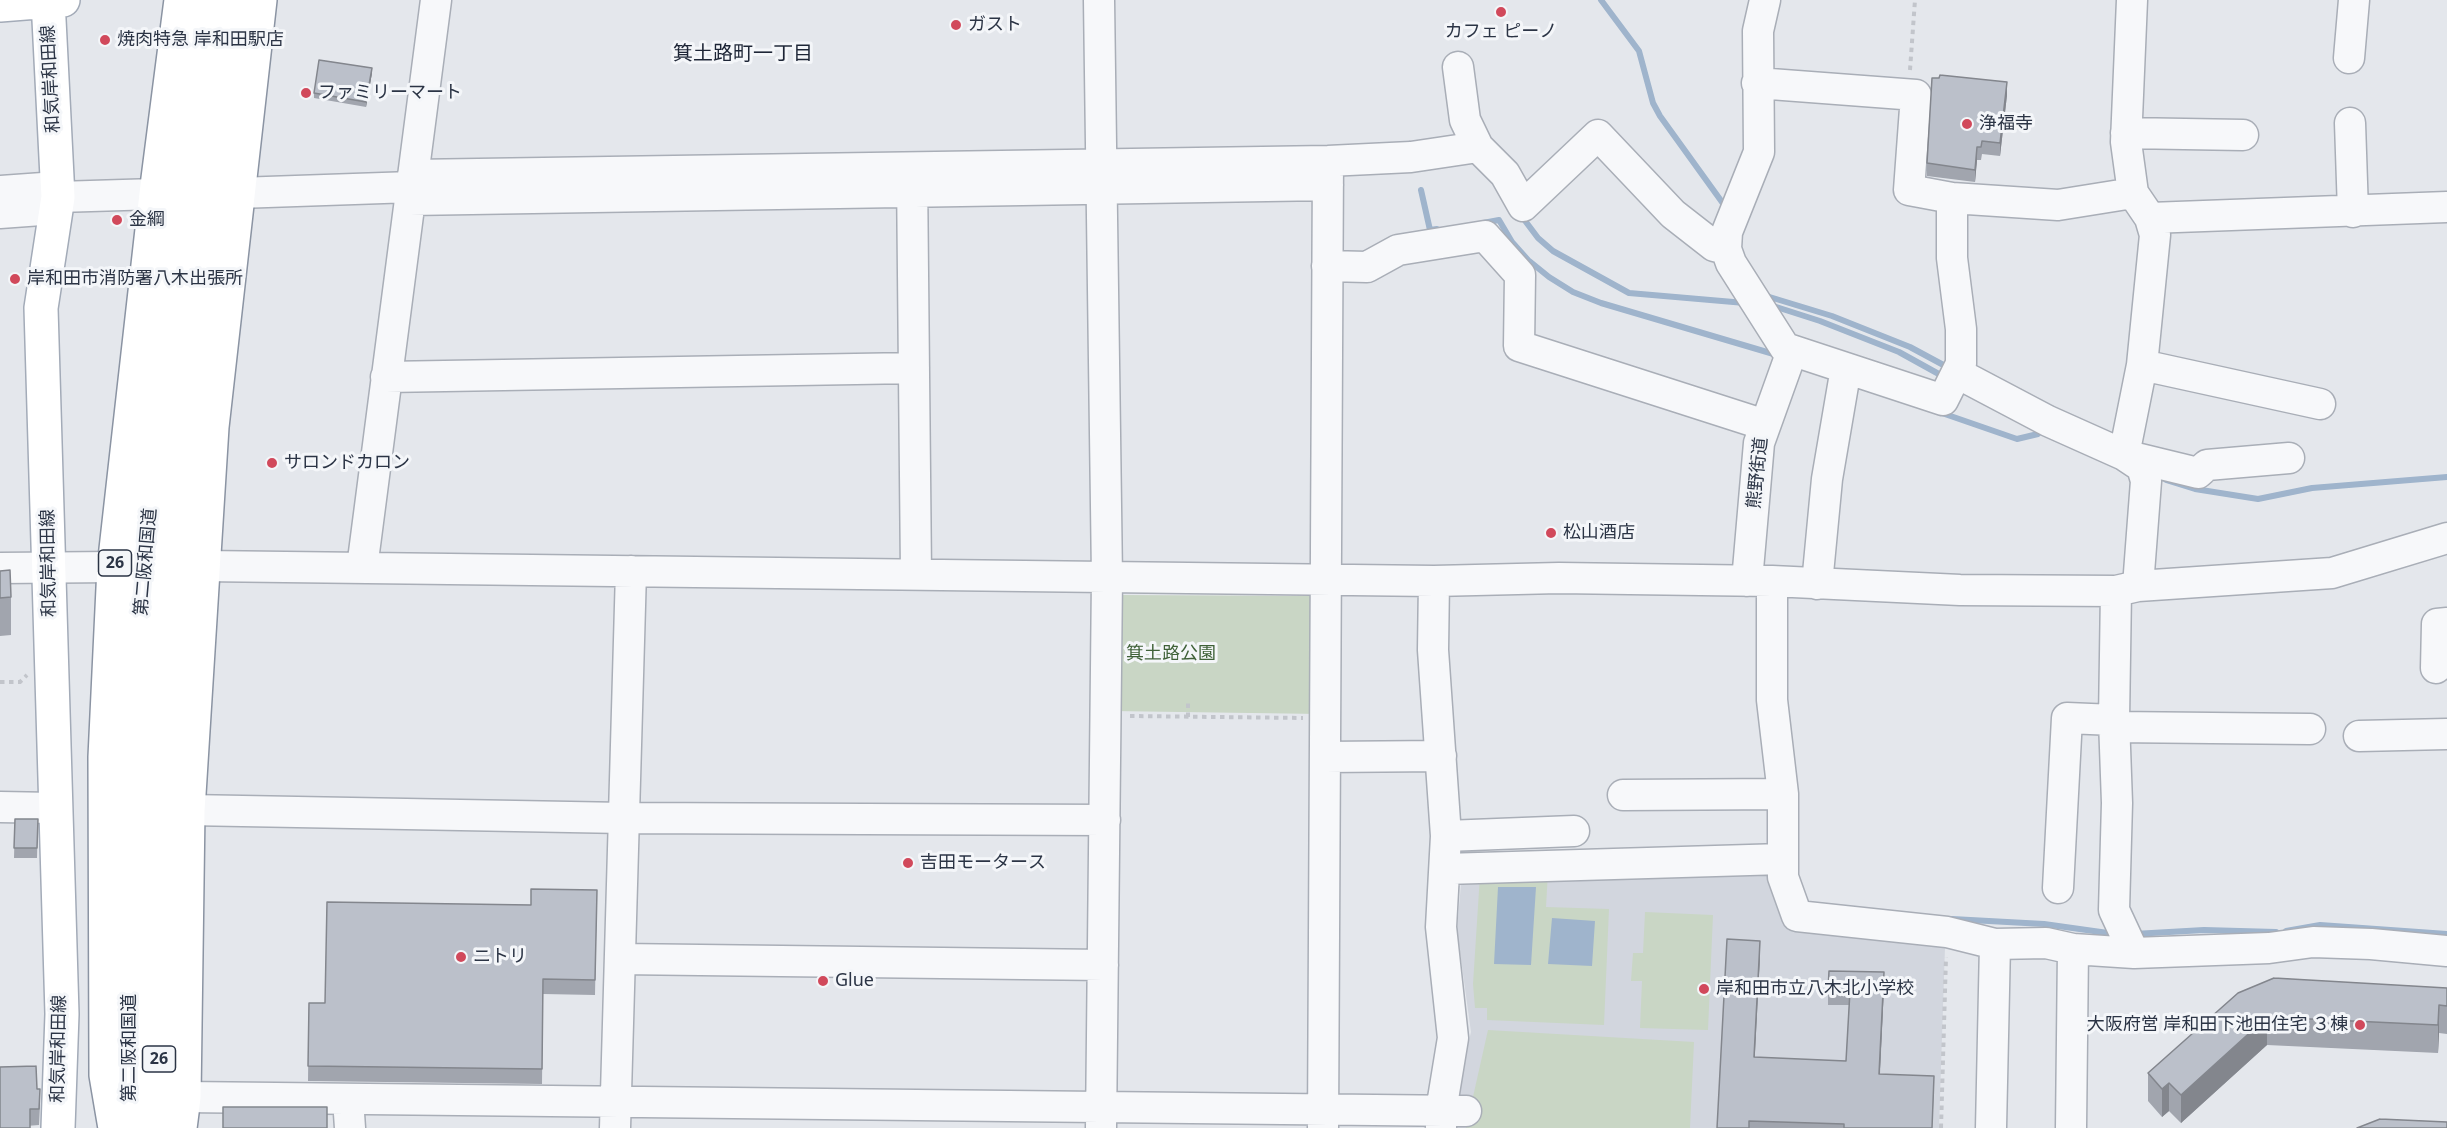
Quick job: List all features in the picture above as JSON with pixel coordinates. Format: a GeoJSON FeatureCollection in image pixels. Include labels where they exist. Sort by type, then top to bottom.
{"type":"FeatureCollection","features":[{"type":"Feature","properties":{"kind":"main road"},"geometry":{"type":"LineString","coordinates":[[0,5],[53,0]]}},
{"type":"Feature","properties":{"kind":"main road","name":"和気岸和田線"},"geometry":{"type":"LineString","coordinates":[[53,0],[57,198],[41,308],[54,808],[62,1014],[58,1128]]}},
{"type":"Feature","properties":{"kind":"main road","name":"26"},"geometry":{"type":"LineString","coordinates":[[115,1128],[106,1075],[105,780],[114,567],[156,194],[181,0]]}},
{"type":"Feature","properties":{"kind":"main road","name":"第二阪和国道"},"geometry":{"type":"LineString","coordinates":[[162,1128],[144,989],[142,588],[179,228],[211,0]]}},
{"type":"Feature","properties":{"kind":"main road","name":"第二阪和国道"},"geometry":{"type":"LineString","coordinates":[[131,1128],[144,989],[166,639],[204,233],[237,0]]}},
{"type":"Feature","properties":{"kind":"main road","name":"26"},"geometry":{"type":"LineString","coordinates":[[182,1112],[188,810],[212,427],[260,0]]}},
{"type":"Feature","properties":{"kind":"street"},"geometry":{"type":"LineString","coordinates":[[362,568],[436,0]]}},
{"type":"Feature","properties":{"kind":"street"},"geometry":{"type":"LineString","coordinates":[[1099,0],[1107,577],[1101,1118]]}},
{"type":"Feature","properties":{"kind":"street"},"geometry":{"type":"LineString","coordinates":[[1765,0],[1758,31],[1759,152],[1727,232],[1726,249],[1731,263],[1785,348],[1943,400],[1961,364],[1961,329],[1952,258],[1952,198]]}},
{"type":"Feature","properties":{"kind":"street"},"geometry":{"type":"LineString","coordinates":[[2132,0],[2126,133],[2133,193],[2150,218],[2155,235],[2142,365],[2137,468],[2114,723],[2117,803],[2114,910],[2134,953]]}},
{"type":"Feature","properties":{"kind":"street"},"geometry":{"type":"LineString","coordinates":[[2349,58],[2354,0]]}},
{"type":"Feature","properties":{"kind":"street"},"geometry":{"type":"LineString","coordinates":[[1458,67],[1465,120],[1478,147],[1505,174],[1523,206],[1598,135],[1673,214],[1714,246],[1726,249]]}},
{"type":"Feature","properties":{"kind":"street"},"geometry":{"type":"LineString","coordinates":[[1757,83],[1916,95],[1909,190],[1952,198],[2058,205],[2133,193]]}},
{"type":"Feature","properties":{"kind":"street"},"geometry":{"type":"LineString","coordinates":[[2350,123],[2353,212]]}},
{"type":"Feature","properties":{"kind":"street"},"geometry":{"type":"LineString","coordinates":[[2126,133],[2243,135]]}},
{"type":"Feature","properties":{"kind":"street"},"geometry":{"type":"LineString","coordinates":[[238,193],[411,187],[1328,172],[1478,147]]}},
{"type":"Feature","properties":{"kind":"street"},"geometry":{"type":"LineString","coordinates":[[1324,1119],[1328,172]]}},
{"type":"Feature","properties":{"kind":"street"},"geometry":{"type":"LineString","coordinates":[[912,179],[916,574]]}},
{"type":"Feature","properties":{"kind":"street"},"geometry":{"type":"LineString","coordinates":[[0,191],[57,198],[156,194]]}},
{"type":"Feature","properties":{"kind":"street"},"geometry":{"type":"LineString","coordinates":[[0,213],[57,198]]}},
{"type":"Feature","properties":{"kind":"street"},"geometry":{"type":"LineString","coordinates":[[2150,218],[2447,207]]}},
{"type":"Feature","properties":{"kind":"street"},"geometry":{"type":"LineString","coordinates":[[1327,266],[1367,267],[1398,250],[1485,236],[1520,275],[1519,346],[1764,425]]}},
{"type":"Feature","properties":{"kind":"street","name":"熊野街道"},"geometry":{"type":"LineString","coordinates":[[1792,351],[1759,443],[1759,581],[1783,794],[1783,877],[1797,916],[1947,932]]}},
{"type":"Feature","properties":{"kind":"street"},"geometry":{"type":"LineString","coordinates":[[2142,365],[2320,404]]}},
{"type":"Feature","properties":{"kind":"street"},"geometry":{"type":"LineString","coordinates":[[386,377],[914,368]]}},
{"type":"Feature","properties":{"kind":"street"},"geometry":{"type":"LineString","coordinates":[[1816,584],[1827,479],[1846,368]]}},
{"type":"Feature","properties":{"kind":"street"},"geometry":{"type":"LineString","coordinates":[[1954,378],[2048,422],[2137,468],[2198,473],[2207,465],[2289,458]]}},
{"type":"Feature","properties":{"kind":"street"},"geometry":{"type":"LineString","coordinates":[[203,566],[1434,580],[1559,578],[1759,581],[1960,590],[2127,588],[2332,573],[2447,538]]}},
{"type":"Feature","properties":{"kind":"street"},"geometry":{"type":"LineString","coordinates":[[0,568],[114,567]]}},
{"type":"Feature","properties":{"kind":"street"},"geometry":{"type":"LineString","coordinates":[[616,1115],[631,571]]}},
{"type":"Feature","properties":{"kind":"street"},"geometry":{"type":"LineString","coordinates":[[182,1112],[348,1099],[616,1115],[1324,1119],[1449,1117],[1453,1038],[1441,927],[1446,836],[1433,650],[1434,580]]}},
{"type":"Feature","properties":{"kind":"street"},"geometry":{"type":"LineString","coordinates":[[2436,668],[2437,624],[2447,623]]}},
{"type":"Feature","properties":{"kind":"street"},"geometry":{"type":"LineString","coordinates":[[2058,888],[2067,718],[2114,723],[2310,729]]}},
{"type":"Feature","properties":{"kind":"street"},"geometry":{"type":"LineString","coordinates":[[2360,736],[2447,734]]}},
{"type":"Feature","properties":{"kind":"street"},"geometry":{"type":"LineString","coordinates":[[1325,758],[1441,756]]}},
{"type":"Feature","properties":{"kind":"street"},"geometry":{"type":"LineString","coordinates":[[1623,795],[1783,794]]}},
{"type":"Feature","properties":{"kind":"street"},"geometry":{"type":"LineString","coordinates":[[0,807],[54,808]]}},
{"type":"Feature","properties":{"kind":"street"},"geometry":{"type":"LineString","coordinates":[[188,810],[624,819],[1105,820]]}},
{"type":"Feature","properties":{"kind":"street"},"geometry":{"type":"LineString","coordinates":[[1446,836],[1537,819],[1574,831]]}},
{"type":"Feature","properties":{"kind":"street"},"geometry":{"type":"LineString","coordinates":[[1445,869],[1783,859]]}},
{"type":"Feature","properties":{"kind":"street"},"geometry":{"type":"LineString","coordinates":[[1947,932],[1995,944],[2046,944],[2073,949],[2134,953],[2269,948],[2313,942],[2371,944],[2447,951]]}},
{"type":"Feature","properties":{"kind":"street"},"geometry":{"type":"LineString","coordinates":[[1991,1128],[1995,944]]}},
{"type":"Feature","properties":{"kind":"street"},"geometry":{"type":"LineString","coordinates":[[2071,1128],[2073,949]]}},
{"type":"Feature","properties":{"kind":"street"},"geometry":{"type":"LineString","coordinates":[[620,959],[1103,965]]}},
{"type":"Feature","properties":{"kind":"street"},"geometry":{"type":"LineString","coordinates":[[348,1099],[350,1128]]}},
{"type":"Feature","properties":{"kind":"path"},"geometry":{"type":"LineString","coordinates":[[1908,94],[1915,0]]}},
{"type":"Feature","properties":{"kind":"path"},"geometry":{"type":"LineString","coordinates":[[1188,702],[1188,717]]}},
{"type":"Feature","properties":{"kind":"path"},"geometry":{"type":"LineString","coordinates":[[1106,716],[1325,718]]}},
{"type":"Feature","properties":{"kind":"path"},"geometry":{"type":"LineString","coordinates":[[1941,1128],[1947,932]]}},
{"type":"Feature","properties":{"kind":"shaded area","name":"岸和田市立八木北小学校"},"geometry":{"type":"Polygon","coordinates":[[[1778,863],[1794,925],[1945,947],[1939,1128],[1454,1128],[1454,1104],[1471,1032],[1457,930],[1462,873],[1778,863]]]}},
{"type":"Feature","properties":{"kind":"green space","name":"箕土路公園"},"geometry":{"type":"Polygon","coordinates":[[[1120,595],[1314,596],[1321,714],[1111,711],[1120,595]]]}},
{"type":"Feature","properties":{"kind":"green space"},"geometry":{"type":"Polygon","coordinates":[[[1548,872],[1546,907],[1609,909],[1604,1025],[1487,1020],[1487,1008],[1475,1008],[1473,984],[1480,875],[1548,872]]]}},
{"type":"Feature","properties":{"kind":"green space"},"geometry":{"type":"Polygon","coordinates":[[[1645,912],[1713,915],[1708,1030],[1640,1028],[1642,981],[1631,981],[1633,953],[1643,953],[1645,912]]]}},
{"type":"Feature","properties":{"kind":"green space"},"geometry":{"type":"Polygon","coordinates":[[[1488,1030],[1694,1042],[1690,1128],[1466,1128],[1488,1030]]]}},
{"type":"Feature","properties":{"kind":"water"},"geometry":{"type":"Polygon","coordinates":[[[1498,887],[1536,887],[1531,965],[1494,964],[1498,887]]]}},
{"type":"Feature","properties":{"kind":"water"},"geometry":{"type":"Polygon","coordinates":[[[1552,918],[1595,921],[1592,966],[1548,964],[1552,918]]]}},
{"type":"Feature","properties":{"kind":"building"},"geometry":{"type":"Polygon","coordinates":[[[319,60],[372,68],[366,102],[314,93],[319,60]]]}},
{"type":"Feature","properties":{"kind":"building"},"geometry":{"type":"Polygon","coordinates":[[[1940,75],[2007,82],[2000,143],[1982,141],[1981,147],[1977,147],[1975,170],[1927,163],[1932,78],[1939,78],[1940,75]]]}},
{"type":"Feature","properties":{"kind":"building"},"geometry":{"type":"Polygon","coordinates":[[[10,570],[11,597],[0,598],[0,571],[10,570]]]}},
{"type":"Feature","properties":{"kind":"building"},"geometry":{"type":"Polygon","coordinates":[[[15,819],[38,819],[37,848],[14,848],[15,819]]]}},
{"type":"Feature","properties":{"kind":"building","name":"ニトリ"},"geometry":{"type":"Polygon","coordinates":[[[531,889],[597,890],[595,980],[543,979],[542,1069],[308,1066],[309,1003],[325,1003],[327,902],[531,905],[531,889]]]}},
{"type":"Feature","properties":{"kind":"building"},"geometry":{"type":"Polygon","coordinates":[[[1727,939],[1760,941],[1754,1057],[1846,1061],[1850,991],[1828,990],[1829,971],[1884,972],[1879,1074],[1934,1076],[1932,1128],[1844,1128],[1844,1124],[1749,1121],[1749,1128],[1717,1128],[1727,939]]]}},
{"type":"Feature","properties":{"kind":"building"},"geometry":{"type":"Polygon","coordinates":[[[2274,978],[2447,988],[2447,1006],[2439,1005],[2438,1025],[2267,1017],[2181,1095],[2169,1083],[2162,1089],[2148,1073],[2238,993],[2274,978]]]}},
{"type":"Feature","properties":{"kind":"building"},"geometry":{"type":"Polygon","coordinates":[[[36,1066],[37,1089],[40,1089],[39,1109],[30,1109],[30,1128],[0,1128],[0,1067],[36,1066]]]}},
{"type":"Feature","properties":{"kind":"building"},"geometry":{"type":"Polygon","coordinates":[[[223,1107],[327,1107],[327,1128],[223,1128],[223,1107]]]}},
{"type":"Feature","properties":{"kind":"building"},"geometry":{"type":"Polygon","coordinates":[[[2380,1119],[2447,1122],[2447,1128],[2357,1128],[2380,1119]]]}},
{"type":"Feature","properties":{"kind":"waterway"},"geometry":{"type":"LineString","coordinates":[[1601,0],[1639,51],[1653,103],[1660,116],[1727,209]]}},
{"type":"Feature","properties":{"kind":"waterway"},"geometry":{"type":"LineString","coordinates":[[1421,190],[1430,230],[1437,229]]}},
{"type":"Feature","properties":{"kind":"waterway"},"geometry":{"type":"LineString","coordinates":[[1520,214],[1538,238],[1553,251],[1629,293],[1745,303]]}},
{"type":"Feature","properties":{"kind":"waterway"},"geometry":{"type":"LineString","coordinates":[[1483,223],[1499,220],[1512,242],[1528,260],[1573,292],[1601,303],[1777,355]]}},
{"type":"Feature","properties":{"kind":"waterway"},"geometry":{"type":"LineString","coordinates":[[1763,295],[1832,316],[1910,347],[1949,368]]}},
{"type":"Feature","properties":{"kind":"waterway"},"geometry":{"type":"LineString","coordinates":[[1770,305],[1820,321],[1899,352],[1946,378]]}},
{"type":"Feature","properties":{"kind":"waterway"},"geometry":{"type":"LineString","coordinates":[[1939,412],[2017,439],[2038,434],[2041,428]]}},
{"type":"Feature","properties":{"kind":"waterway"},"geometry":{"type":"LineString","coordinates":[[2166,480],[2195,489],[2258,499],[2312,488],[2447,477]]}},
{"type":"Feature","properties":{"kind":"waterway"},"geometry":{"type":"LineString","coordinates":[[1952,919],[2044,924],[2115,934]]}},
{"type":"Feature","properties":{"kind":"waterway"},"geometry":{"type":"LineString","coordinates":[[2286,931],[2320,925],[2447,934]]}},
{"type":"Feature","properties":{"kind":"waterway"},"geometry":{"type":"LineString","coordinates":[[2134,934],[2204,930],[2276,932]]}},
{"type":"Feature","properties":{"kind":"place","name":"カフェ ピーノ"},"geometry":{"type":"Point","coordinates":[1501,12]}},
{"type":"Feature","properties":{"kind":"place","name":"ガスト"},"geometry":{"type":"Point","coordinates":[956,25]}},
{"type":"Feature","properties":{"kind":"place","name":"焼肉特急 岸和田駅店"},"geometry":{"type":"Point","coordinates":[105,40]}},
{"type":"Feature","properties":{"kind":"place","name":"ファミリーマート"},"geometry":{"type":"Point","coordinates":[306,93]}},
{"type":"Feature","properties":{"kind":"place","name":"浄福寺"},"geometry":{"type":"Point","coordinates":[1967,124]}},
{"type":"Feature","properties":{"kind":"place","name":"金綱"},"geometry":{"type":"Point","coordinates":[117,220]}},
{"type":"Feature","properties":{"kind":"place","name":"岸和田市消防署八木出張所"},"geometry":{"type":"Point","coordinates":[15,279]}},
{"type":"Feature","properties":{"kind":"place","name":"サロンドカロン"},"geometry":{"type":"Point","coordinates":[272,463]}},
{"type":"Feature","properties":{"kind":"place","name":"松山酒店"},"geometry":{"type":"Point","coordinates":[1551,533]}},
{"type":"Feature","properties":{"kind":"place","name":"吉田モータース"},"geometry":{"type":"Point","coordinates":[908,863]}},
{"type":"Feature","properties":{"kind":"place","name":"ニトリ"},"geometry":{"type":"Point","coordinates":[461,957]}},
{"type":"Feature","properties":{"kind":"place","name":"Glue"},"geometry":{"type":"Point","coordinates":[823,981]}},
{"type":"Feature","properties":{"kind":"place","name":"岸和田市立八木北小学校"},"geometry":{"type":"Point","coordinates":[1704,989]}},
{"type":"Feature","properties":{"kind":"place","name":"大阪府営 岸和田下池田住宅 ３棟"},"geometry":{"type":"Point","coordinates":[2360,1025]}},
{"type":"Feature","properties":{"kind":"district","name":"箕土路町一丁目"},"geometry":{"type":"Point","coordinates":[743,54]}}]}
